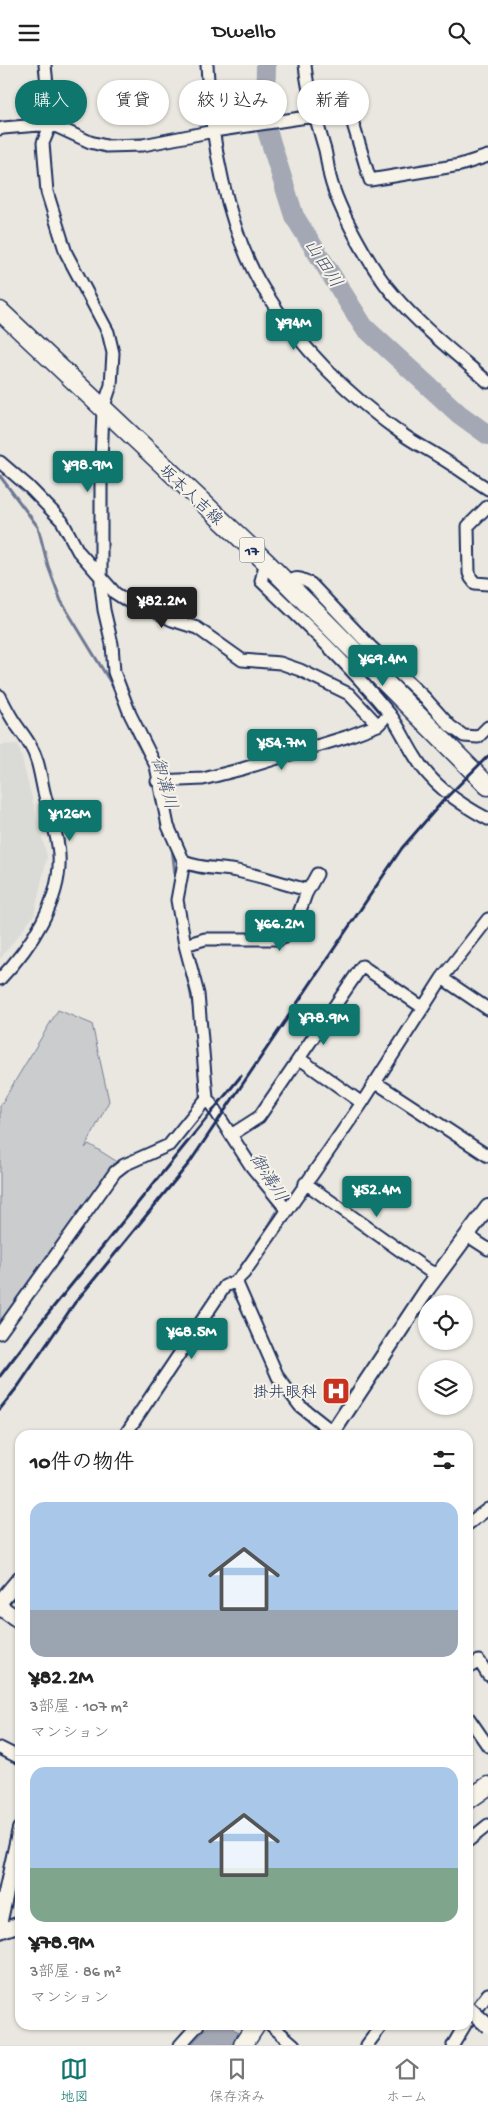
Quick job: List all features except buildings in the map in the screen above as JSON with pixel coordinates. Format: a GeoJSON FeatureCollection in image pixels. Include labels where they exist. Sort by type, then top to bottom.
{"type":"FeatureCollection","features":[{"type":"Feature","properties":{"kind":"main road","name":"坂本人吉線"},"geometry":{"type":"LineString","coordinates":[[3,320],[104,409],[266,562],[488,786]]}},
{"type":"Feature","properties":{"kind":"main road"},"geometry":{"type":"LineString","coordinates":[[0,1607],[15,1618]]}},
{"type":"Feature","properties":{"kind":"main road"},"geometry":{"type":"LineString","coordinates":[[473,1796],[488,1786]]}},
{"type":"Feature","properties":{"kind":"main road"},"geometry":{"type":"LineString","coordinates":[[243,2045],[253,2030]]}},
{"type":"Feature","properties":{"kind":"street"},"geometry":{"type":"LineString","coordinates":[[45,65],[46,80]]}},
{"type":"Feature","properties":{"kind":"street"},"geometry":{"type":"LineString","coordinates":[[207,65],[208,95],[232,217],[247,257],[264,290],[284,319],[314,355],[345,387],[406,437],[488,489]]}},
{"type":"Feature","properties":{"kind":"street"},"geometry":{"type":"LineString","coordinates":[[305,65],[308,80]]}},
{"type":"Feature","properties":{"kind":"street"},"geometry":{"type":"LineString","coordinates":[[52,125],[90,142],[106,146],[143,145],[214,131],[297,119]]}},
{"type":"Feature","properties":{"kind":"street"},"geometry":{"type":"LineString","coordinates":[[0,129],[3,127],[34,125]]}},
{"type":"Feature","properties":{"kind":"street"},"geometry":{"type":"LineString","coordinates":[[50,125],[43,143],[44,167],[52,211],[66,253],[111,341],[113,353],[111,385],[104,409],[101,463],[104,610],[112,644],[114,671],[130,714],[156,766],[157,781],[168,826],[184,862],[177,899],[185,945],[198,994],[207,1098],[251,1166],[286,1210]]}},
{"type":"Feature","properties":{"kind":"street"},"geometry":{"type":"LineString","coordinates":[[317,125],[326,153],[330,177],[340,202],[373,268],[392,294],[488,382]]}},
{"type":"Feature","properties":{"kind":"street"},"geometry":{"type":"LineString","coordinates":[[353,125],[370,180],[460,165],[488,157]]}},
{"type":"Feature","properties":{"kind":"street"},"geometry":{"type":"LineString","coordinates":[[0,462],[29,487],[62,521],[78,551],[114,593],[172,620],[197,628],[242,661],[280,663],[300,670],[349,694],[378,725]]}},
{"type":"Feature","properties":{"kind":"street"},"geometry":{"type":"LineString","coordinates":[[488,506],[470,522],[467,531],[471,578],[475,583],[488,584]]}},
{"type":"Feature","properties":{"kind":"street"},"geometry":{"type":"LineString","coordinates":[[266,562],[261,581],[339,658],[390,714],[402,731],[416,759],[431,778],[460,802],[488,819]]}},
{"type":"Feature","properties":{"kind":"street"},"geometry":{"type":"LineString","coordinates":[[287,583],[294,578],[302,578],[311,584],[370,646],[424,697],[450,725],[464,736],[478,737],[488,727]]}},
{"type":"Feature","properties":{"kind":"street"},"geometry":{"type":"LineString","coordinates":[[0,696],[12,720],[30,744],[40,767],[44,792],[54,823],[59,855],[57,888],[50,909],[14,965],[0,979]]}},
{"type":"Feature","properties":{"kind":"street"},"geometry":{"type":"LineString","coordinates":[[157,781],[211,777],[346,737],[378,725],[390,714]]}},
{"type":"Feature","properties":{"kind":"street"},"geometry":{"type":"LineString","coordinates":[[184,862],[200,868],[228,869],[250,874],[308,891]]}},
{"type":"Feature","properties":{"kind":"street"},"geometry":{"type":"LineString","coordinates":[[185,945],[204,939],[281,939],[287,937],[292,933],[308,891],[317,874]]}},
{"type":"Feature","properties":{"kind":"street"},"geometry":{"type":"LineString","coordinates":[[128,1430],[225,1286],[236,1281],[244,1273],[362,1103],[422,1007],[488,919]]}},
{"type":"Feature","properties":{"kind":"street"},"geometry":{"type":"LineString","coordinates":[[231,1135],[260,1117],[362,966],[422,1007]]}},
{"type":"Feature","properties":{"kind":"street"},"geometry":{"type":"LineString","coordinates":[[442,978],[488,1009]]}},
{"type":"Feature","properties":{"kind":"street"},"geometry":{"type":"LineString","coordinates":[[300,1059],[362,1103]]}},
{"type":"Feature","properties":{"kind":"street"},"geometry":{"type":"LineString","coordinates":[[375,1082],[488,1156]]}},
{"type":"Feature","properties":{"kind":"street"},"geometry":{"type":"LineString","coordinates":[[0,1333],[115,1172],[124,1165],[169,1145],[207,1098]]}},
{"type":"Feature","properties":{"kind":"street"},"geometry":{"type":"LineString","coordinates":[[306,1183],[429,1271],[437,1274]]}},
{"type":"Feature","properties":{"kind":"street"},"geometry":{"type":"LineString","coordinates":[[334,1430],[437,1274],[468,1236],[488,1207]]}},
{"type":"Feature","properties":{"kind":"street"},"geometry":{"type":"LineString","coordinates":[[468,1236],[488,1249]]}},
{"type":"Feature","properties":{"kind":"street"},"geometry":{"type":"LineString","coordinates":[[236,1281],[278,1377],[300,1406],[328,1430]]}},
{"type":"Feature","properties":{"kind":"street"},"geometry":{"type":"LineString","coordinates":[[473,1520],[488,1509]]}},
{"type":"Feature","properties":{"kind":"street"},"geometry":{"type":"LineString","coordinates":[[0,1602],[15,1584]]}},
{"type":"Feature","properties":{"kind":"street"},"geometry":{"type":"LineString","coordinates":[[473,1664],[478,1661],[488,1675]]}},
{"type":"Feature","properties":{"kind":"street"},"geometry":{"type":"LineString","coordinates":[[473,1724],[488,1746]]}},
{"type":"Feature","properties":{"kind":"street"},"geometry":{"type":"LineString","coordinates":[[0,1748],[15,1755]]}},
{"type":"Feature","properties":{"kind":"street"},"geometry":{"type":"LineString","coordinates":[[473,1837],[488,1825]]}},
{"type":"Feature","properties":{"kind":"street"},"geometry":{"type":"LineString","coordinates":[[0,1920],[15,1852]]}},
{"type":"Feature","properties":{"kind":"street"},"geometry":{"type":"LineString","coordinates":[[0,1931],[15,1926]]}},
{"type":"Feature","properties":{"kind":"street"},"geometry":{"type":"LineString","coordinates":[[473,2014],[488,1994]]}},
{"type":"Feature","properties":{"kind":"street"},"geometry":{"type":"LineString","coordinates":[[473,2012],[488,2026]]}},
{"type":"Feature","properties":{"kind":"street"},"geometry":{"type":"LineString","coordinates":[[180,2045],[194,2030]]}},
{"type":"Feature","properties":{"kind":"street"},"geometry":{"type":"LineString","coordinates":[[277,2030],[294,2045]]}},
{"type":"Feature","properties":{"kind":"street"},"geometry":{"type":"LineString","coordinates":[[367,2045],[378,2030]]}},
{"type":"Feature","properties":{"kind":"street"},"geometry":{"type":"LineString","coordinates":[[453,2045],[462,2030]]}},
{"type":"Feature","properties":{"kind":"shaded area"},"geometry":{"type":"Polygon","coordinates":[[[18,744],[47,857],[34,915],[0,959],[0,745],[18,744]]]}},
{"type":"Feature","properties":{"kind":"shaded area"},"geometry":{"type":"Polygon","coordinates":[[[58,1010],[92,1024],[109,1101],[85,1148],[89,1144],[116,1161],[0,1326],[0,1106],[58,1010]]]}},
{"type":"Feature","properties":{"kind":"shaded area"},"geometry":{"type":"Polygon","coordinates":[[[204,2030],[235,2030],[243,2037],[237,2045],[191,2045],[204,2030]]]}},
{"type":"Feature","properties":{"kind":"waterway","name":"山田川"},"geometry":{"type":"LineString","coordinates":[[266,65],[265,124],[294,216],[364,327],[459,414],[488,435]]}},
{"type":"Feature","properties":{"kind":"waterway","name":"御溝川"},"geometry":{"type":"LineString","coordinates":[[0,476],[38,527],[48,566],[61,601],[111,683],[119,701]]}},
{"type":"Feature","properties":{"kind":"waterway","name":"御溝川"},"geometry":{"type":"LineString","coordinates":[[131,727],[144,755]]}},
{"type":"Feature","properties":{"kind":"waterway","name":"御溝川"},"geometry":{"type":"LineString","coordinates":[[172,847],[176,883]]}},
{"type":"Feature","properties":{"kind":"waterway","name":"御溝川"},"geometry":{"type":"LineString","coordinates":[[187,974],[194,1010]]}},
{"type":"Feature","properties":{"kind":"waterway","name":"御溝川"},"geometry":{"type":"LineString","coordinates":[[199,1068],[200,1098]]}},
{"type":"Feature","properties":{"kind":"waterway","name":"御溝川"},"geometry":{"type":"LineString","coordinates":[[240,1268],[278,1210],[267,1194]]}},
{"type":"Feature","properties":{"kind":"waterway","name":"御溝川"},"geometry":{"type":"LineString","coordinates":[[232,1291],[242,1307]]}},
{"type":"Feature","properties":{"kind":"waterway","name":"御溝川"},"geometry":{"type":"LineString","coordinates":[[271,1375],[275,1385],[286,1396]]}},
{"type":"Feature","properties":{"kind":"railway"},"geometry":{"type":"LineString","coordinates":[[0,1409],[19,1385],[74,1304],[190,1162],[402,848],[443,801],[488,756]]}},
{"type":"Feature","properties":{"kind":"railway"},"geometry":{"type":"LineString","coordinates":[[0,1376],[46,1316],[241,1076]]}},
{"type":"Feature","properties":{"kind":"place","name":"掛井眼科"},"geometry":{"type":"Point","coordinates":[336,1391]}}]}
